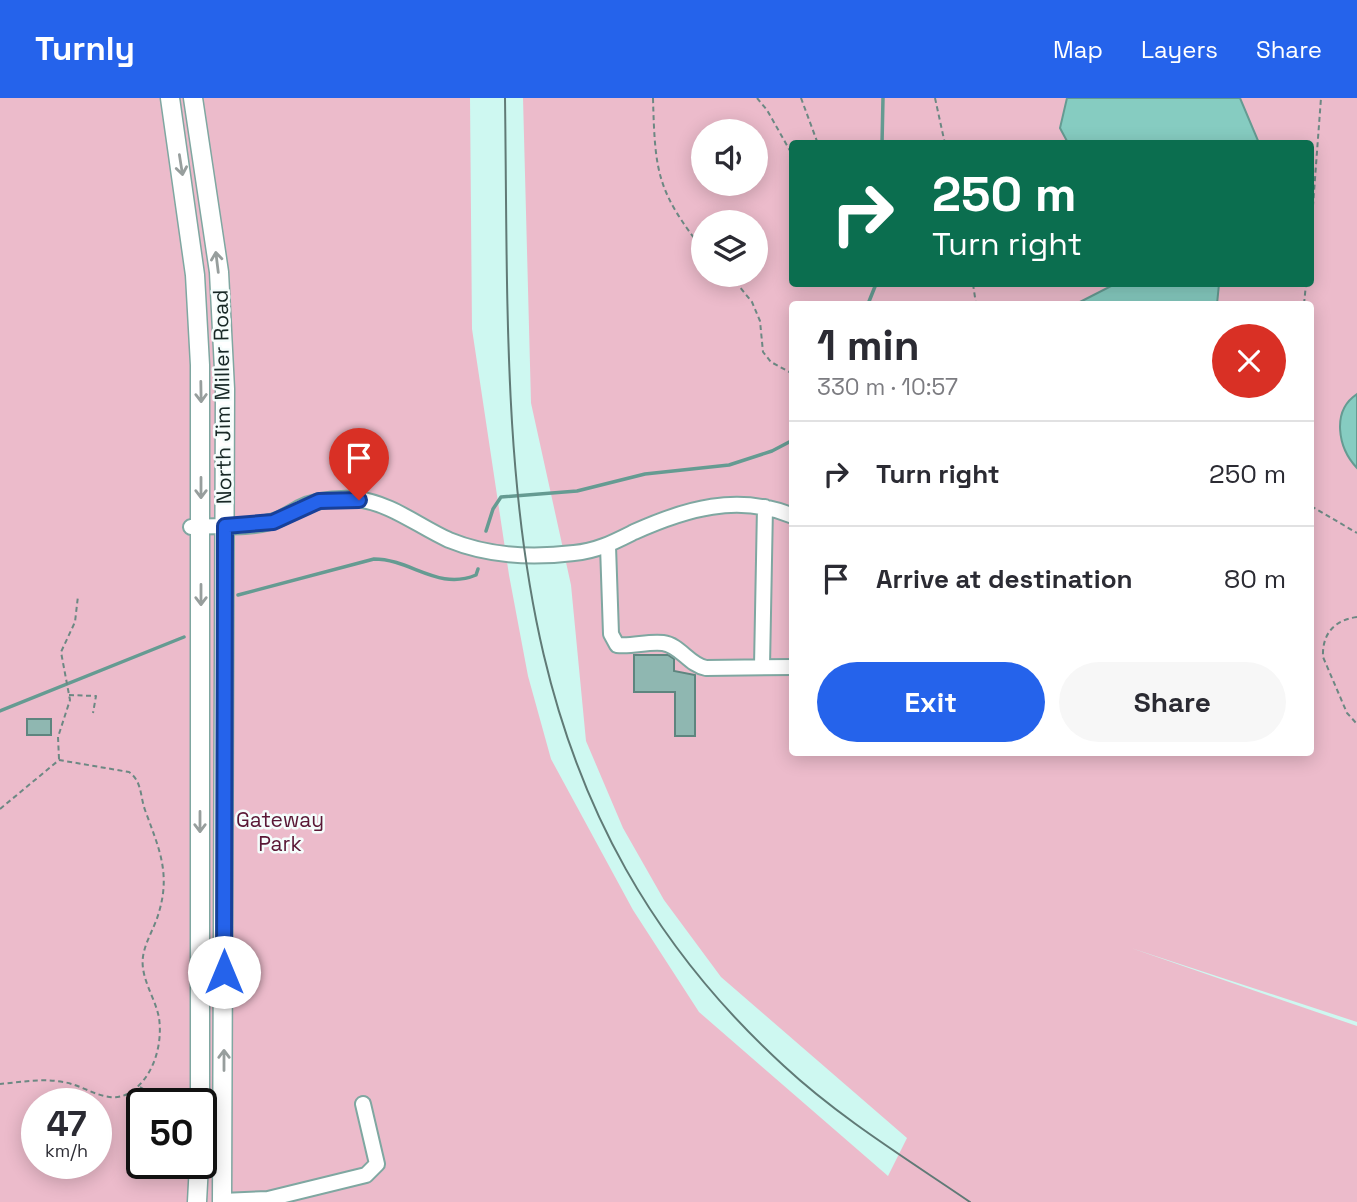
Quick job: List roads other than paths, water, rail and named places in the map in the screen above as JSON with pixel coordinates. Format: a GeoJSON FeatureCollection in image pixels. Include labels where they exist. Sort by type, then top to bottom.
{"type":"FeatureCollection","features":[{"type":"Feature","properties":{"kind":"main road","name":"North Jim Miller Road"},"geometry":{"type":"LineString","coordinates":[[170,98],[195,275],[200,365],[196,527],[200,972],[196,1088]]}},
{"type":"Feature","properties":{"kind":"main road","name":"North Jim Miller Road"},"geometry":{"type":"LineString","coordinates":[[193,98],[214,230],[222,313],[225,526],[222,1202]]}},
{"type":"Feature","properties":{"kind":"main road"},"geometry":{"type":"LineString","coordinates":[[200,972],[224,972]]}},
{"type":"Feature","properties":{"kind":"main road"},"geometry":{"type":"LineString","coordinates":[[197,1202],[198,1179]]}},
{"type":"Feature","properties":{"kind":"lane"},"geometry":{"type":"LineString","coordinates":[[196,527],[273,522],[319,501],[349,499],[380,505],[448,540],[493,552],[552,555],[608,547],[689,509],[736,504],[765,507],[789,515]]}},
{"type":"Feature","properties":{"kind":"lane"},"geometry":{"type":"LineString","coordinates":[[762,666],[765,507]]}},
{"type":"Feature","properties":{"kind":"lane"},"geometry":{"type":"LineString","coordinates":[[608,547],[611,634],[617,645],[665,642],[686,655],[695,666],[706,668],[789,667]]}},
{"type":"Feature","properties":{"kind":"lane"},"geometry":{"type":"LineString","coordinates":[[222,1202],[277,1198],[357,1178],[373,1170],[377,1154],[363,1104]]}},
{"type":"Feature","properties":{"kind":"waterway"},"geometry":{"type":"LineString","coordinates":[[882,140],[883,98]]}},
{"type":"Feature","properties":{"kind":"waterway"},"geometry":{"type":"LineString","coordinates":[[869,301],[875,287]]}},
{"type":"Feature","properties":{"kind":"waterway"},"geometry":{"type":"LineString","coordinates":[[486,531],[493,509],[501,497],[577,491],[645,474],[729,465],[772,451],[789,442]]}},
{"type":"Feature","properties":{"kind":"waterway"},"geometry":{"type":"LineString","coordinates":[[238,595],[374,559],[387,560],[449,579],[476,575],[478,569]]}},
{"type":"Feature","properties":{"kind":"waterway"},"geometry":{"type":"LineString","coordinates":[[0,711],[184,637]]}},
{"type":"Feature","properties":{"kind":"tram line"},"geometry":{"type":"LineString","coordinates":[[505,98],[509,366],[518,494],[536,618],[567,738],[617,852],[688,962],[784,1066],[805,1085],[874,1137],[970,1202]]}},
{"type":"Feature","properties":{"kind":"park label","name":"Gateway Park"},"geometry":{"type":"Point","coordinates":[280,831]}}]}
